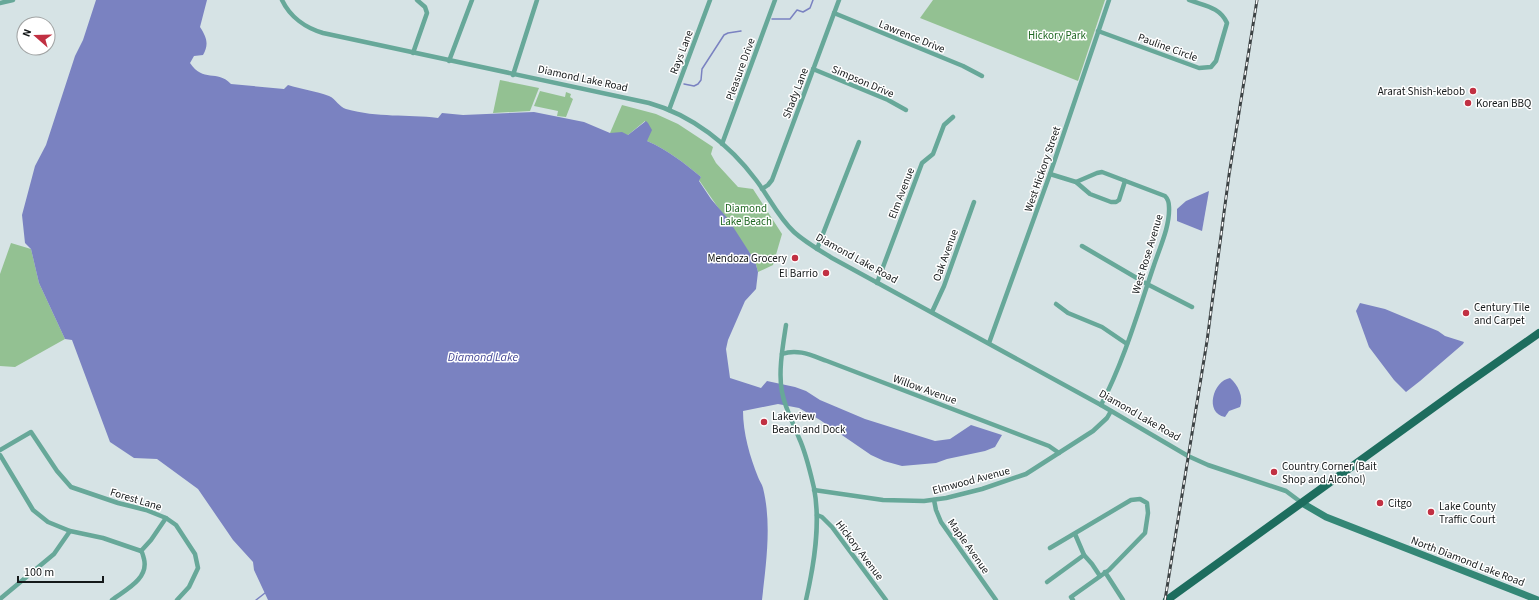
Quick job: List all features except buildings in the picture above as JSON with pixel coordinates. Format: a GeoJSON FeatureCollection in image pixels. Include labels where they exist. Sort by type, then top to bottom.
{"type":"FeatureCollection","features":[{"type":"Feature","properties":{"kind":"main road"},"geometry":{"type":"LineString","coordinates":[[1167,600],[1539,333]]}},
{"type":"Feature","properties":{"kind":"street"},"geometry":{"type":"LineString","coordinates":[[0,3],[12,0]]}},
{"type":"Feature","properties":{"kind":"street","name":"Diamond Lake Road"},"geometry":{"type":"LineString","coordinates":[[282,0],[293,16],[306,26],[315,30],[413,54],[649,103],[669,110],[692,122],[722,144],[742,162],[787,225],[794,232],[817,248],[877,283],[989,343],[1197,460],[1286,492],[1326,517],[1389,542]]}},
{"type":"Feature","properties":{"kind":"street"},"geometry":{"type":"LineString","coordinates":[[413,54],[427,13],[425,7],[417,0]]}},
{"type":"Feature","properties":{"kind":"street"},"geometry":{"type":"LineString","coordinates":[[449,61],[472,0]]}},
{"type":"Feature","properties":{"kind":"street"},"geometry":{"type":"LineString","coordinates":[[513,75],[537,0]]}},
{"type":"Feature","properties":{"kind":"street","name":"Rays Lane"},"geometry":{"type":"LineString","coordinates":[[669,110],[710,0]]}},
{"type":"Feature","properties":{"kind":"street","name":"Pleasure Drive"},"geometry":{"type":"LineString","coordinates":[[722,144],[775,0]]}},
{"type":"Feature","properties":{"kind":"street","name":"Shady Lane"},"geometry":{"type":"LineString","coordinates":[[762,189],[772,180],[839,0]]}},
{"type":"Feature","properties":{"kind":"street","name":"West Hickory Street"},"geometry":{"type":"LineString","coordinates":[[989,343],[1050,174],[1109,0]]}},
{"type":"Feature","properties":{"kind":"street","name":"Pauline Circle"},"geometry":{"type":"LineString","coordinates":[[1098,31],[1199,68],[1212,67],[1216,61],[1227,23],[1223,15],[1218,11],[1189,0]]}},
{"type":"Feature","properties":{"kind":"street","name":"Lawrence Drive"},"geometry":{"type":"LineString","coordinates":[[834,13],[963,66],[982,76]]}},
{"type":"Feature","properties":{"kind":"street","name":"Simpson Drive"},"geometry":{"type":"LineString","coordinates":[[813,69],[888,100],[906,110]]}},
{"type":"Feature","properties":{"kind":"street","name":"Elm Avenue"},"geometry":{"type":"LineString","coordinates":[[877,283],[922,163],[933,154],[944,124],[953,117]]}},
{"type":"Feature","properties":{"kind":"street"},"geometry":{"type":"LineString","coordinates":[[817,248],[859,142]]}},
{"type":"Feature","properties":{"kind":"street","name":"West Rose Avenue"},"geometry":{"type":"LineString","coordinates":[[1076,182],[1100,172],[1165,196],[1169,201],[1167,224],[1127,344],[1109,390],[1101,405]]}},
{"type":"Feature","properties":{"kind":"street"},"geometry":{"type":"LineString","coordinates":[[1050,174],[1076,182],[1090,194],[1111,202],[1119,200],[1125,181]]}},
{"type":"Feature","properties":{"kind":"street","name":"Oak Avenue"},"geometry":{"type":"LineString","coordinates":[[932,312],[944,286],[974,202]]}},
{"type":"Feature","properties":{"kind":"street"},"geometry":{"type":"LineString","coordinates":[[1082,246],[1147,284],[1192,307]]}},
{"type":"Feature","properties":{"kind":"street"},"geometry":{"type":"LineString","coordinates":[[1056,304],[1068,313],[1102,327],[1127,344]]}},
{"type":"Feature","properties":{"kind":"street"},"geometry":{"type":"LineString","coordinates":[[786,325],[782,354],[781,391],[800,440],[814,490],[817,515],[810,582],[806,600]]}},
{"type":"Feature","properties":{"kind":"street","name":"Willow Avenue"},"geometry":{"type":"LineString","coordinates":[[782,354],[790,351],[798,352],[827,361],[1049,446],[1059,454]]}},
{"type":"Feature","properties":{"kind":"street","name":"Elmwood Avenue"},"geometry":{"type":"LineString","coordinates":[[814,490],[882,500],[934,500],[982,489],[1026,474],[1093,431],[1107,418],[1111,411]]}},
{"type":"Feature","properties":{"kind":"street","name":"Forest Lane"},"geometry":{"type":"LineString","coordinates":[[0,450],[31,432],[57,471],[71,487],[118,503],[146,510],[166,518],[176,525],[185,536],[197,559],[198,568],[189,587],[176,600]]}},
{"type":"Feature","properties":{"kind":"street"},"geometry":{"type":"LineString","coordinates":[[0,455],[33,510],[48,522],[70,531],[103,538],[143,553],[145,564],[143,574],[135,583],[112,600]]}},
{"type":"Feature","properties":{"kind":"street"},"geometry":{"type":"LineString","coordinates":[[1050,548],[1131,500],[1140,499],[1147,503],[1148,513],[1145,533],[1119,561],[1071,597],[1073,600]]}},
{"type":"Feature","properties":{"kind":"street","name":"Maple Avenue"},"geometry":{"type":"LineString","coordinates":[[934,500],[941,522],[996,600]]}},
{"type":"Feature","properties":{"kind":"street","name":"Hickory Avenue"},"geometry":{"type":"LineString","coordinates":[[817,515],[822,517],[832,527],[886,600]]}},
{"type":"Feature","properties":{"kind":"street"},"geometry":{"type":"LineString","coordinates":[[141,551],[151,540],[166,518]]}},
{"type":"Feature","properties":{"kind":"street"},"geometry":{"type":"LineString","coordinates":[[0,599],[54,554],[70,531]]}},
{"type":"Feature","properties":{"kind":"street"},"geometry":{"type":"LineString","coordinates":[[1075,534],[1084,555],[1100,576]]}},
{"type":"Feature","properties":{"kind":"street","name":"North Diamond Lake Road"},"geometry":{"type":"LineString","coordinates":[[1389,542],[1538,600]]}},
{"type":"Feature","properties":{"kind":"street"},"geometry":{"type":"LineString","coordinates":[[1047,582],[1084,555]]}},
{"type":"Feature","properties":{"kind":"street"},"geometry":{"type":"LineString","coordinates":[[1105,572],[1123,600]]}},
{"type":"Feature","properties":{"kind":"green space","name":"Hickory Park"},"geometry":{"type":"Polygon","coordinates":[[[933,0],[1105,0],[1078,81],[920,18],[933,0]]]}},
{"type":"Feature","properties":{"kind":"green space"},"geometry":{"type":"Polygon","coordinates":[[[500,80],[539,88],[530,111],[493,113],[500,80]]]}},
{"type":"Feature","properties":{"kind":"green space"},"geometry":{"type":"Polygon","coordinates":[[[540,91],[565,97],[566,92],[571,94],[570,97],[573,99],[566,117],[557,116],[558,111],[534,106],[540,91]]]}},
{"type":"Feature","properties":{"kind":"green space","name":"Diamond Lake Beach"},"geometry":{"type":"Polygon","coordinates":[[[622,105],[656,114],[678,124],[713,147],[711,154],[716,163],[738,187],[753,189],[782,234],[773,265],[758,272],[755,261],[699,180],[701,177],[669,153],[647,141],[645,121],[628,135],[610,133],[622,105]]]}},
{"type":"Feature","properties":{"kind":"green space"},"geometry":{"type":"Polygon","coordinates":[[[11,243],[31,249],[39,283],[65,339],[15,367],[0,366],[0,274],[11,243]]]}},
{"type":"Feature","properties":{"kind":"water","name":"Diamond Lake"},"geometry":{"type":"Polygon","coordinates":[[[96,0],[207,0],[200,27],[206,38],[206,48],[203,55],[194,56],[190,63],[200,73],[221,77],[231,84],[284,89],[288,85],[329,96],[341,107],[358,112],[381,115],[438,118],[442,113],[463,115],[534,112],[584,122],[610,133],[622,132],[628,135],[646,121],[652,130],[647,141],[669,153],[701,177],[699,181],[711,199],[728,219],[755,261],[758,272],[756,289],[745,301],[728,340],[726,349],[730,378],[761,388],[767,381],[795,387],[806,391],[820,400],[865,419],[935,441],[950,439],[971,425],[1002,435],[995,447],[985,451],[947,459],[936,463],[902,466],[884,461],[871,455],[820,420],[799,408],[778,404],[743,411],[744,428],[750,453],[758,478],[763,488],[766,502],[768,530],[762,600],[268,600],[254,570],[253,562],[233,540],[198,489],[157,459],[134,458],[110,442],[72,340],[65,339],[39,283],[31,249],[25,243],[22,215],[35,166],[46,145],[75,56],[83,40],[96,0]]]}},
{"type":"Feature","properties":{"kind":"water"},"geometry":{"type":"Polygon","coordinates":[[[1209,191],[1202,231],[1177,221],[1177,209],[1186,201],[1209,191]]]}},
{"type":"Feature","properties":{"kind":"water"},"geometry":{"type":"Polygon","coordinates":[[[1360,303],[1385,309],[1438,331],[1445,336],[1464,342],[1406,392],[1394,380],[1369,347],[1356,311],[1360,303]]]}},
{"type":"Feature","properties":{"kind":"water"},"geometry":{"type":"Polygon","coordinates":[[[1230,378],[1240,391],[1241,403],[1240,407],[1229,411],[1225,417],[1218,414],[1215,410],[1213,397],[1219,385],[1224,380],[1230,378]]]}},
{"type":"Feature","properties":{"kind":"waterway"},"geometry":{"type":"LineString","coordinates":[[772,19],[790,19],[797,10],[803,12],[810,8],[813,0]]}},
{"type":"Feature","properties":{"kind":"waterway"},"geometry":{"type":"LineString","coordinates":[[684,84],[694,86],[698,84],[701,80],[702,69],[724,35],[741,31]]}},
{"type":"Feature","properties":{"kind":"waterway"},"geometry":{"type":"LineString","coordinates":[[256,600],[265,593]]}},
{"type":"Feature","properties":{"kind":"railway"},"geometry":{"type":"LineString","coordinates":[[1165,600],[1207,341],[1229,175],[1257,0]]}},
{"type":"Feature","properties":{"kind":"place","name":"Ararat Shish-kebob"},"geometry":{"type":"Point","coordinates":[1473,91]}},
{"type":"Feature","properties":{"kind":"place","name":"Korean BBQ"},"geometry":{"type":"Point","coordinates":[1468,103]}},
{"type":"Feature","properties":{"kind":"place","name":"Mendoza Grocery"},"geometry":{"type":"Point","coordinates":[795,258]}},
{"type":"Feature","properties":{"kind":"place","name":"El Barrio"},"geometry":{"type":"Point","coordinates":[826,273]}},
{"type":"Feature","properties":{"kind":"place","name":"Century Tile and Carpet"},"geometry":{"type":"Point","coordinates":[1466,313]}},
{"type":"Feature","properties":{"kind":"place","name":"Lakeview Beach and Dock"},"geometry":{"type":"Point","coordinates":[764,422]}},
{"type":"Feature","properties":{"kind":"place","name":"Country Corner (Bait Shop and Alcohol)"},"geometry":{"type":"Point","coordinates":[1274,472]}},
{"type":"Feature","properties":{"kind":"place","name":"Citgo"},"geometry":{"type":"Point","coordinates":[1380,503]}},
{"type":"Feature","properties":{"kind":"place","name":"Lake County Traffic Court"},"geometry":{"type":"Point","coordinates":[1431,512]}}]}
